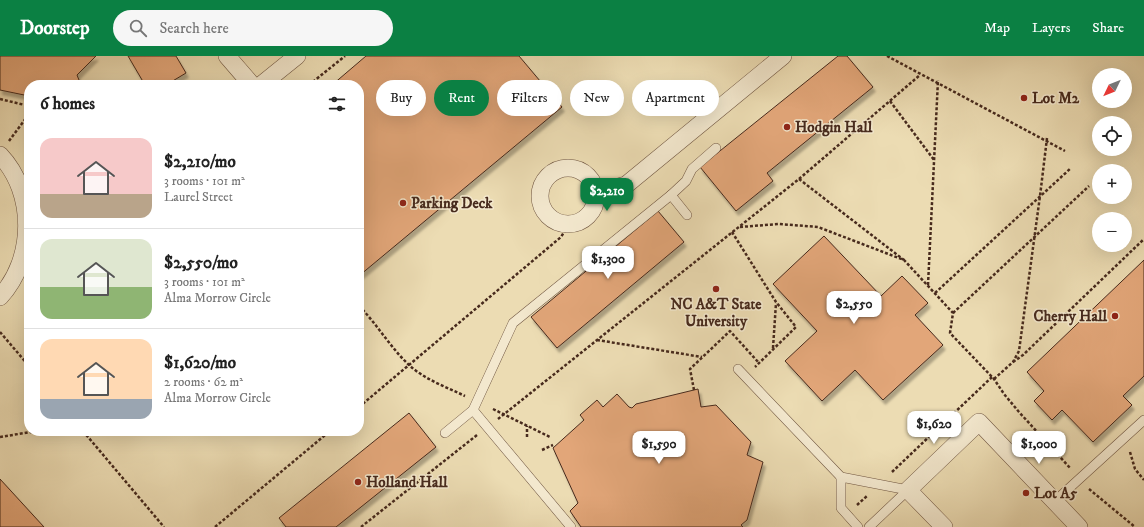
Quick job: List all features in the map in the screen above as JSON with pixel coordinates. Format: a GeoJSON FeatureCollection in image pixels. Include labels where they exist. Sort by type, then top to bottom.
{"type":"FeatureCollection","features":[{"type":"Feature","properties":{"kind":"street"},"geometry":{"type":"LineString","coordinates":[[227,56],[248,80]]}},
{"type":"Feature","properties":{"kind":"street"},"geometry":{"type":"LineString","coordinates":[[267,80],[296,56]]}},
{"type":"Feature","properties":{"kind":"street"},"geometry":{"type":"LineString","coordinates":[[596,193],[626,185],[784,56]]}},
{"type":"Feature","properties":{"kind":"street"},"geometry":{"type":"LineString","coordinates":[[6,154],[24,174]]}},
{"type":"Feature","properties":{"kind":"street"},"geometry":{"type":"LineString","coordinates":[[6,154],[23,195],[24,203]]}},
{"type":"Feature","properties":{"kind":"street"},"geometry":{"type":"LineString","coordinates":[[562,168],[581,170],[594,184],[596,193],[596,202],[592,211],[578,223],[568,224],[559,223],[551,219],[544,212],[540,204],[539,194],[541,185],[546,177],[553,171],[562,168]]}},
{"type":"Feature","properties":{"kind":"street"},"geometry":{"type":"LineString","coordinates":[[5,292],[23,258],[24,250]]}},
{"type":"Feature","properties":{"kind":"street"},"geometry":{"type":"LineString","coordinates":[[5,292],[24,278]]}},
{"type":"Feature","properties":{"kind":"street"},"geometry":{"type":"LineString","coordinates":[[944,527],[908,490],[979,422],[1078,527]]}},
{"type":"Feature","properties":{"kind":"lane"},"geometry":{"type":"LineString","coordinates":[[445,433],[473,410],[513,323],[671,195],[686,181],[692,168],[716,148]]}},
{"type":"Feature","properties":{"kind":"lane"},"geometry":{"type":"LineString","coordinates":[[671,195],[687,215]]}},
{"type":"Feature","properties":{"kind":"lane"},"geometry":{"type":"LineString","coordinates":[[738,369],[841,477],[908,490]]}},
{"type":"Feature","properties":{"kind":"lane"},"geometry":{"type":"LineString","coordinates":[[473,410],[571,527]]}},
{"type":"Feature","properties":{"kind":"lane"},"geometry":{"type":"LineString","coordinates":[[1054,502],[1144,420]]}},
{"type":"Feature","properties":{"kind":"lane"},"geometry":{"type":"LineString","coordinates":[[841,477],[842,508],[858,527]]}},
{"type":"Feature","properties":{"kind":"lane"},"geometry":{"type":"LineString","coordinates":[[869,527],[908,490]]}},
{"type":"Feature","properties":{"kind":"path"},"geometry":{"type":"LineString","coordinates":[[315,80],[345,56]]}},
{"type":"Feature","properties":{"kind":"path"},"geometry":{"type":"LineString","coordinates":[[887,56],[920,75],[1065,151]]}},
{"type":"Feature","properties":{"kind":"path"},"geometry":{"type":"LineString","coordinates":[[361,527],[799,179],[920,75]]}},
{"type":"Feature","properties":{"kind":"path"},"geometry":{"type":"LineString","coordinates":[[928,286],[938,80]]}},
{"type":"Feature","properties":{"kind":"path"},"geometry":{"type":"LineString","coordinates":[[0,99],[24,105]]}},
{"type":"Feature","properties":{"kind":"path"},"geometry":{"type":"LineString","coordinates":[[890,101],[934,161]]}},
{"type":"Feature","properties":{"kind":"path"},"geometry":{"type":"LineString","coordinates":[[6,154],[24,123]]}},
{"type":"Feature","properties":{"kind":"path"},"geometry":{"type":"LineString","coordinates":[[1013,362],[1018,350],[1047,138]]}},
{"type":"Feature","properties":{"kind":"path"},"geometry":{"type":"LineString","coordinates":[[935,293],[1071,168]]}},
{"type":"Feature","properties":{"kind":"path"},"geometry":{"type":"LineString","coordinates":[[799,179],[904,260],[953,313]]}},
{"type":"Feature","properties":{"kind":"path"},"geometry":{"type":"LineString","coordinates":[[1089,186],[953,313],[950,333],[993,378],[1019,412],[1091,490],[1134,527]]}},
{"type":"Feature","properties":{"kind":"path"},"geometry":{"type":"LineString","coordinates":[[364,403],[561,237],[568,224]]}},
{"type":"Feature","properties":{"kind":"path"},"geometry":{"type":"LineString","coordinates":[[739,227],[780,224],[818,227],[904,260]]}},
{"type":"Feature","properties":{"kind":"path"},"geometry":{"type":"LineString","coordinates":[[732,232],[776,302],[796,327],[745,377]]}},
{"type":"Feature","properties":{"kind":"path"},"geometry":{"type":"LineString","coordinates":[[847,514],[993,378],[1023,355],[1144,239]]}},
{"type":"Feature","properties":{"kind":"path"},"geometry":{"type":"LineString","coordinates":[[773,349],[776,302]]}},
{"type":"Feature","properties":{"kind":"path"},"geometry":{"type":"LineString","coordinates":[[364,311],[393,347]]}},
{"type":"Feature","properties":{"kind":"path"},"geometry":{"type":"LineString","coordinates":[[694,390],[690,369],[730,331],[759,362]]}},
{"type":"Feature","properties":{"kind":"path"},"geometry":{"type":"LineString","coordinates":[[0,332],[24,360]]}},
{"type":"Feature","properties":{"kind":"path"},"geometry":{"type":"LineString","coordinates":[[597,340],[703,357]]}},
{"type":"Feature","properties":{"kind":"path"},"geometry":{"type":"LineString","coordinates":[[527,426],[527,437]]}},
{"type":"Feature","properties":{"kind":"path"},"geometry":{"type":"LineString","coordinates":[[0,437],[24,433]]}},
{"type":"Feature","properties":{"kind":"path"},"geometry":{"type":"LineString","coordinates":[[88,436],[164,527]]}},
{"type":"Feature","properties":{"kind":"path"},"geometry":{"type":"LineString","coordinates":[[215,527],[324,436]]}},
{"type":"Feature","properties":{"kind":"path"},"geometry":{"type":"LineString","coordinates":[[1126,436],[1135,470],[1144,480]]}},
{"type":"Feature","properties":{"kind":"path"},"geometry":{"type":"LineString","coordinates":[[542,450],[553,445]]}},
{"type":"Feature","properties":{"kind":"building"},"geometry":{"type":"Polygon","coordinates":[[[0,56],[96,56],[77,75],[79,80],[24,80],[24,95],[0,90],[0,56]]]}},
{"type":"Feature","properties":{"kind":"building"},"geometry":{"type":"Polygon","coordinates":[[[128,56],[176,56],[186,73],[174,80],[142,80],[128,56]]]}},
{"type":"Feature","properties":{"kind":"building","name":"Parking Deck"},"geometry":{"type":"Polygon","coordinates":[[[366,56],[519,56],[539,80],[497,80],[497,116],[551,116],[364,272],[364,80],[338,80],[366,56]]]}},
{"type":"Feature","properties":{"kind":"building","name":"Hodgin Hall"},"geometry":{"type":"Polygon","coordinates":[[[838,56],[847,56],[873,87],[767,173],[773,181],[736,211],[700,167],[838,56]]]}},
{"type":"Feature","properties":{"kind":"building"},"geometry":{"type":"Polygon","coordinates":[[[658,211],[684,242],[557,348],[531,317],[658,211]]]}},
{"type":"Feature","properties":{"kind":"building"},"geometry":{"type":"Polygon","coordinates":[[[824,236],[881,296],[902,276],[928,303],[915,315],[943,345],[883,400],[855,370],[822,401],[785,361],[817,331],[773,284],[824,236]]]}},
{"type":"Feature","properties":{"kind":"building","name":"Cherry Hall"},"geometry":{"type":"Polygon","coordinates":[[[1144,260],[1144,376],[1123,396],[1132,405],[1093,442],[1062,410],[1052,420],[1034,401],[1044,391],[1027,372],[1144,260]]]}},
{"type":"Feature","properties":{"kind":"building"},"geometry":{"type":"Polygon","coordinates":[[[698,389],[701,407],[716,405],[751,442],[747,455],[763,462],[747,520],[741,525],[743,527],[581,527],[570,511],[578,503],[553,448],[584,420],[580,415],[597,400],[603,407],[617,394],[629,407],[632,408],[636,404],[698,389]]]}},
{"type":"Feature","properties":{"kind":"building","name":"Holland Hall"},"geometry":{"type":"Polygon","coordinates":[[[409,413],[436,447],[336,527],[286,527],[279,518],[409,413]]]}},
{"type":"Feature","properties":{"kind":"building"},"geometry":{"type":"Polygon","coordinates":[[[0,479],[44,527],[0,527],[0,479]]]}},
{"type":"Feature","properties":{"kind":"place","name":"Lot M2"},"geometry":{"type":"Point","coordinates":[1024,98]}},
{"type":"Feature","properties":{"kind":"place","name":"Hodgin Hall"},"geometry":{"type":"Point","coordinates":[787,127]}},
{"type":"Feature","properties":{"kind":"place","name":"Parking Deck"},"geometry":{"type":"Point","coordinates":[403,203]}},
{"type":"Feature","properties":{"kind":"place","name":"NC A&T State University"},"geometry":{"type":"Point","coordinates":[716,289]}},
{"type":"Feature","properties":{"kind":"place","name":"Cherry Hall"},"geometry":{"type":"Point","coordinates":[1115,316]}},
{"type":"Feature","properties":{"kind":"place","name":"Holland Hall"},"geometry":{"type":"Point","coordinates":[358,482]}},
{"type":"Feature","properties":{"kind":"place","name":"Lot A5"},"geometry":{"type":"Point","coordinates":[1026,493]}}]}
